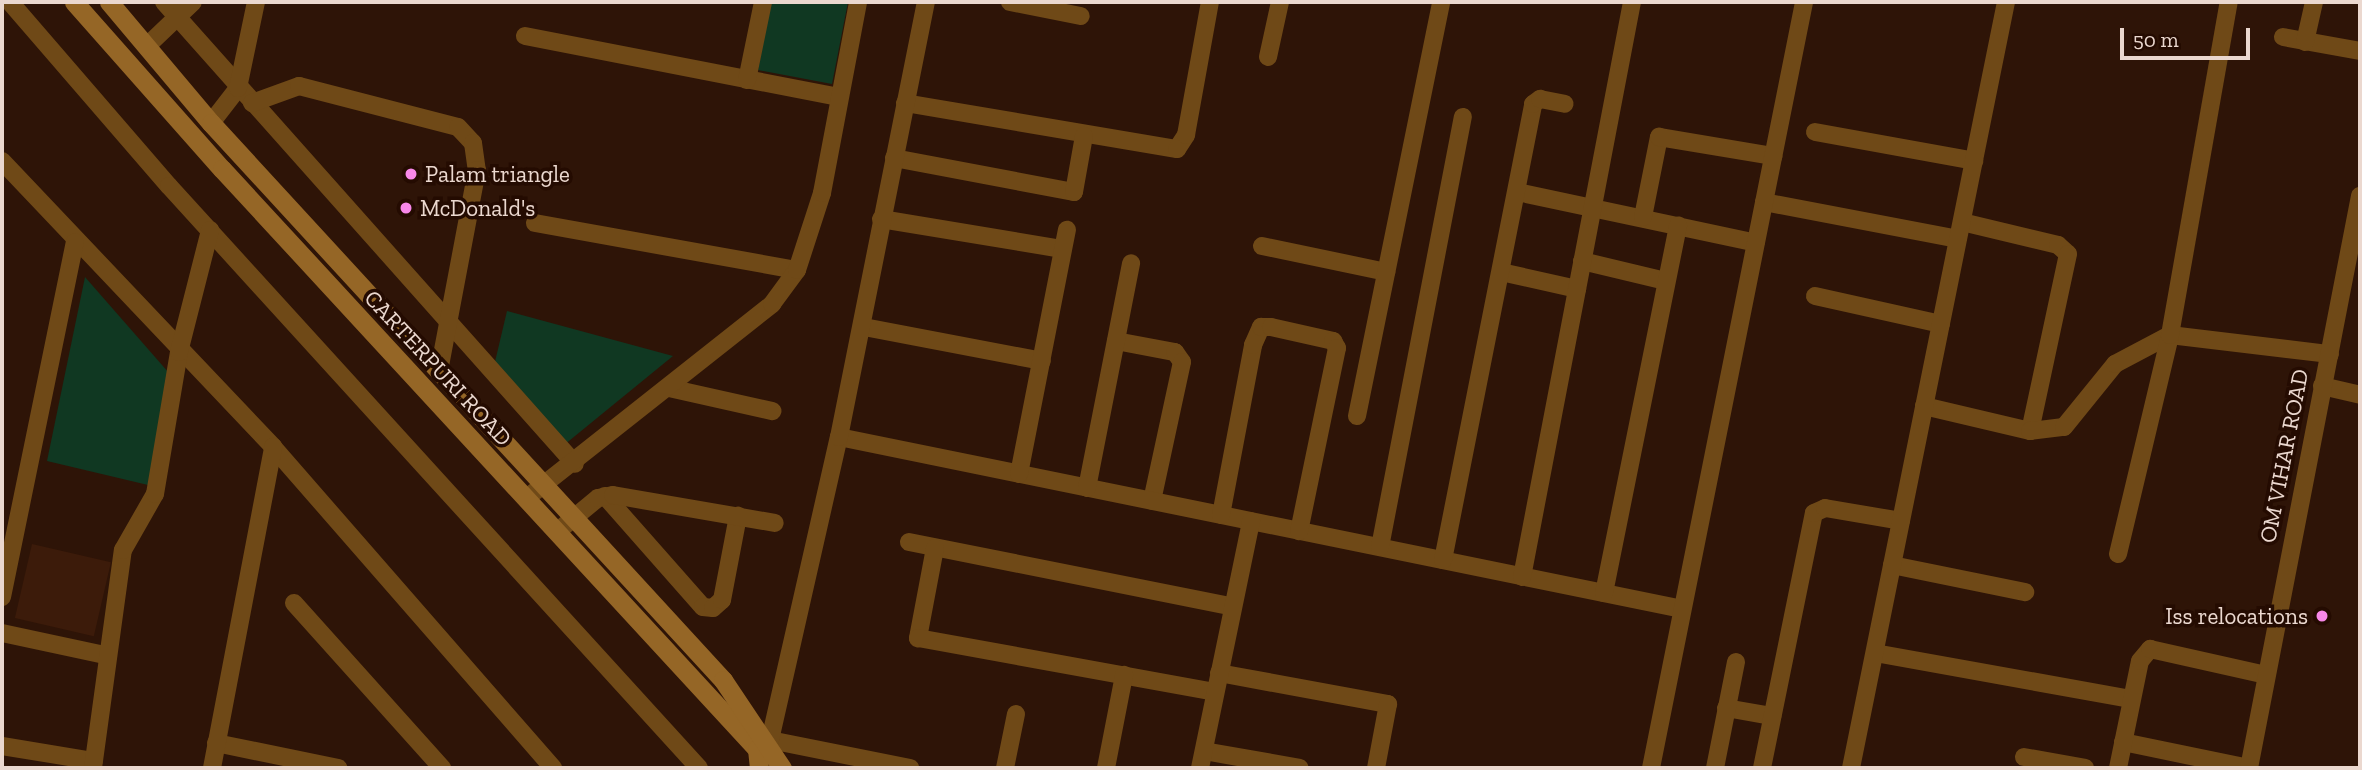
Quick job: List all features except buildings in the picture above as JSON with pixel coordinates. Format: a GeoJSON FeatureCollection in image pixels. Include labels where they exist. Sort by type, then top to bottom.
{"type":"FeatureCollection","features":[{"type":"Feature","properties":{"kind":"main road","name":"CARTERPURI ROAD"},"geometry":{"type":"LineString","coordinates":[[75,2],[556,533],[782,768]]}},
{"type":"Feature","properties":{"kind":"main road","name":"CARTERPURI ROAD"},"geometry":{"type":"LineString","coordinates":[[109,2],[148,45],[211,123],[542,487],[723,680],[763,750]]}},
{"type":"Feature","properties":{"kind":"street"},"geometry":{"type":"LineString","coordinates":[[10,2],[209,230],[699,768]]}},
{"type":"Feature","properties":{"kind":"street"},"geometry":{"type":"LineString","coordinates":[[164,2],[575,464]]}},
{"type":"Feature","properties":{"kind":"street"},"geometry":{"type":"LineString","coordinates":[[148,45],[193,2]]}},
{"type":"Feature","properties":{"kind":"street"},"geometry":{"type":"LineString","coordinates":[[211,123],[239,88],[256,2]]}},
{"type":"Feature","properties":{"kind":"street"},"geometry":{"type":"LineString","coordinates":[[747,80],[763,2]]}},
{"type":"Feature","properties":{"kind":"street"},"geometry":{"type":"LineString","coordinates":[[525,499],[575,464],[772,304],[797,270],[822,193],[858,2]]}},
{"type":"Feature","properties":{"kind":"street"},"geometry":{"type":"LineString","coordinates":[[910,768],[763,750],[864,327],[881,219],[926,2]]}},
{"type":"Feature","properties":{"kind":"street"},"geometry":{"type":"LineString","coordinates":[[1010,2],[1081,16]]}},
{"type":"Feature","properties":{"kind":"street"},"geometry":{"type":"LineString","coordinates":[[905,103],[1163,151],[1183,143],[1210,2]]}},
{"type":"Feature","properties":{"kind":"street"},"geometry":{"type":"LineString","coordinates":[[1268,57],[1280,2]]}},
{"type":"Feature","properties":{"kind":"street"},"geometry":{"type":"LineString","coordinates":[[1357,416],[1441,2]]}},
{"type":"Feature","properties":{"kind":"street"},"geometry":{"type":"LineString","coordinates":[[1522,577],[1632,2]]}},
{"type":"Feature","properties":{"kind":"street"},"geometry":{"type":"LineString","coordinates":[[1651,768],[1804,2]]}},
{"type":"Feature","properties":{"kind":"street"},"geometry":{"type":"LineString","coordinates":[[1852,768],[2006,2]]}},
{"type":"Feature","properties":{"kind":"street"},"geometry":{"type":"LineString","coordinates":[[2118,554],[2171,335],[2229,2]]}},
{"type":"Feature","properties":{"kind":"street"},"geometry":{"type":"LineString","coordinates":[[2305,42],[2314,2]]}},
{"type":"Feature","properties":{"kind":"street"},"geometry":{"type":"LineString","coordinates":[[525,36],[838,97]]}},
{"type":"Feature","properties":{"kind":"street"},"geometry":{"type":"LineString","coordinates":[[2283,37],[2360,51]]}},
{"type":"Feature","properties":{"kind":"street"},"geometry":{"type":"LineString","coordinates":[[252,103],[299,86],[458,127],[473,143],[477,170],[439,371]]}},
{"type":"Feature","properties":{"kind":"street"},"geometry":{"type":"LineString","coordinates":[[1443,561],[1534,102],[1565,104]]}},
{"type":"Feature","properties":{"kind":"street"},"geometry":{"type":"LineString","coordinates":[[1380,547],[1463,117]]}},
{"type":"Feature","properties":{"kind":"street"},"geometry":{"type":"LineString","coordinates":[[1815,132],[1974,161]]}},
{"type":"Feature","properties":{"kind":"street"},"geometry":{"type":"LineString","coordinates":[[894,158],[1074,192],[1084,136]]}},
{"type":"Feature","properties":{"kind":"street"},"geometry":{"type":"LineString","coordinates":[[1643,217],[1659,137],[1773,156]]}},
{"type":"Feature","properties":{"kind":"street"},"geometry":{"type":"LineString","coordinates":[[2,161],[179,352],[273,447],[553,768]]}},
{"type":"Feature","properties":{"kind":"street"},"geometry":{"type":"LineString","coordinates":[[1517,192],[1756,243]]}},
{"type":"Feature","properties":{"kind":"street"},"geometry":{"type":"LineString","coordinates":[[2330,354],[2360,196]]}},
{"type":"Feature","properties":{"kind":"street"},"geometry":{"type":"LineString","coordinates":[[1764,202],[2058,244],[2068,254],[2030,431]]}},
{"type":"Feature","properties":{"kind":"street"},"geometry":{"type":"LineString","coordinates":[[881,219],[1063,249]]}},
{"type":"Feature","properties":{"kind":"street"},"geometry":{"type":"LineString","coordinates":[[535,223],[797,270]]}},
{"type":"Feature","properties":{"kind":"street"},"geometry":{"type":"LineString","coordinates":[[1604,593],[1678,225]]}},
{"type":"Feature","properties":{"kind":"street"},"geometry":{"type":"LineString","coordinates":[[2,746],[93,764],[105,655],[123,550],[155,494],[179,352],[209,230]]}},
{"type":"Feature","properties":{"kind":"street"},"geometry":{"type":"LineString","coordinates":[[1019,474],[1067,230]]}},
{"type":"Feature","properties":{"kind":"street"},"geometry":{"type":"LineString","coordinates":[[2,597],[75,242]]}},
{"type":"Feature","properties":{"kind":"street"},"geometry":{"type":"LineString","coordinates":[[1262,246],[1386,272]]}},
{"type":"Feature","properties":{"kind":"street"},"geometry":{"type":"LineString","coordinates":[[1582,261],[1666,281]]}},
{"type":"Feature","properties":{"kind":"street"},"geometry":{"type":"LineString","coordinates":[[1087,488],[1131,262]]}},
{"type":"Feature","properties":{"kind":"street"},"geometry":{"type":"LineString","coordinates":[[1501,272],[1577,289]]}},
{"type":"Feature","properties":{"kind":"street"},"geometry":{"type":"LineString","coordinates":[[1815,296],[1941,324]]}},
{"type":"Feature","properties":{"kind":"street"},"geometry":{"type":"LineString","coordinates":[[864,327],[1042,361]]}},
{"type":"Feature","properties":{"kind":"street"},"geometry":{"type":"LineString","coordinates":[[1221,515],[1253,345],[1261,327],[1270,327],[1334,341],[1337,348],[1299,531]]}},
{"type":"Feature","properties":{"kind":"street"},"geometry":{"type":"LineString","coordinates":[[1924,406],[2030,431],[2064,427],[2115,364],[2171,335]]}},
{"type":"Feature","properties":{"kind":"street","name":"OM VIHAR ROAD"},"geometry":{"type":"LineString","coordinates":[[2171,335],[2330,354],[2249,768]]}},
{"type":"Feature","properties":{"kind":"street"},"geometry":{"type":"LineString","coordinates":[[1116,341],[1175,352],[1182,362],[1152,501]]}},
{"type":"Feature","properties":{"kind":"street"},"geometry":{"type":"LineString","coordinates":[[2322,386],[2360,395]]}},
{"type":"Feature","properties":{"kind":"street"},"geometry":{"type":"LineString","coordinates":[[669,388],[772,411]]}},
{"type":"Feature","properties":{"kind":"street"},"geometry":{"type":"LineString","coordinates":[[839,437],[1682,609]]}},
{"type":"Feature","properties":{"kind":"street"},"geometry":{"type":"LineString","coordinates":[[212,768],[273,447]]}},
{"type":"Feature","properties":{"kind":"street"},"geometry":{"type":"LineString","coordinates":[[605,496],[703,607],[713,608],[722,600],[738,516]]}},
{"type":"Feature","properties":{"kind":"street"},"geometry":{"type":"LineString","coordinates":[[556,533],[605,496],[775,523]]}},
{"type":"Feature","properties":{"kind":"street"},"geometry":{"type":"LineString","coordinates":[[1762,768],[1814,513],[1825,508],[1901,521]]}},
{"type":"Feature","properties":{"kind":"street"},"geometry":{"type":"LineString","coordinates":[[1251,521],[1202,760],[1300,768]]}},
{"type":"Feature","properties":{"kind":"street"},"geometry":{"type":"LineString","coordinates":[[909,542],[1233,607]]}},
{"type":"Feature","properties":{"kind":"street"},"geometry":{"type":"LineString","coordinates":[[935,548],[918,638],[1215,692]]}},
{"type":"Feature","properties":{"kind":"street"},"geometry":{"type":"LineString","coordinates":[[1892,565],[2025,592]]}},
{"type":"Feature","properties":{"kind":"street"},"geometry":{"type":"LineString","coordinates":[[294,603],[442,768]]}},
{"type":"Feature","properties":{"kind":"street"},"geometry":{"type":"LineString","coordinates":[[2,633],[105,655]]}},
{"type":"Feature","properties":{"kind":"street"},"geometry":{"type":"LineString","coordinates":[[2118,768],[2130,699],[2140,661],[2150,649],[2266,675]]}},
{"type":"Feature","properties":{"kind":"street"},"geometry":{"type":"LineString","coordinates":[[1875,653],[2130,699]]}},
{"type":"Feature","properties":{"kind":"street"},"geometry":{"type":"LineString","coordinates":[[1715,768],[1736,662]]}},
{"type":"Feature","properties":{"kind":"street"},"geometry":{"type":"LineString","coordinates":[[1219,673],[1388,704],[1376,768]]}},
{"type":"Feature","properties":{"kind":"street"},"geometry":{"type":"LineString","coordinates":[[1106,768],[1124,676]]}},
{"type":"Feature","properties":{"kind":"street"},"geometry":{"type":"LineString","coordinates":[[1726,708],[1772,716]]}},
{"type":"Feature","properties":{"kind":"street"},"geometry":{"type":"LineString","coordinates":[[1005,768],[1016,714]]}},
{"type":"Feature","properties":{"kind":"street"},"geometry":{"type":"LineString","coordinates":[[2123,742],[2249,768]]}},
{"type":"Feature","properties":{"kind":"street"},"geometry":{"type":"LineString","coordinates":[[216,743],[338,768]]}},
{"type":"Feature","properties":{"kind":"street"},"geometry":{"type":"LineString","coordinates":[[2024,757],[2085,768]]}},
{"type":"Feature","properties":{"kind":"shaded area"},"geometry":{"type":"Polygon","coordinates":[[[32,544],[111,562],[94,636],[15,618],[32,544]]]}},
{"type":"Feature","properties":{"kind":"green space"},"geometry":{"type":"Polygon","coordinates":[[[771,2],[848,2],[832,84],[758,70],[771,2]]]}},
{"type":"Feature","properties":{"kind":"green space"},"geometry":{"type":"Polygon","coordinates":[[[85,277],[169,373],[148,485],[47,461],[85,277]]]}},
{"type":"Feature","properties":{"kind":"green space"},"geometry":{"type":"Polygon","coordinates":[[[507,311],[673,356],[564,445],[494,366],[507,311]]]}},
{"type":"Feature","properties":{"kind":"place","name":"Palam triangle"},"geometry":{"type":"Point","coordinates":[411,174]}},
{"type":"Feature","properties":{"kind":"place","name":"McDonald's"},"geometry":{"type":"Point","coordinates":[406,208]}},
{"type":"Feature","properties":{"kind":"place","name":"Iss relocations"},"geometry":{"type":"Point","coordinates":[2322,616]}}]}
